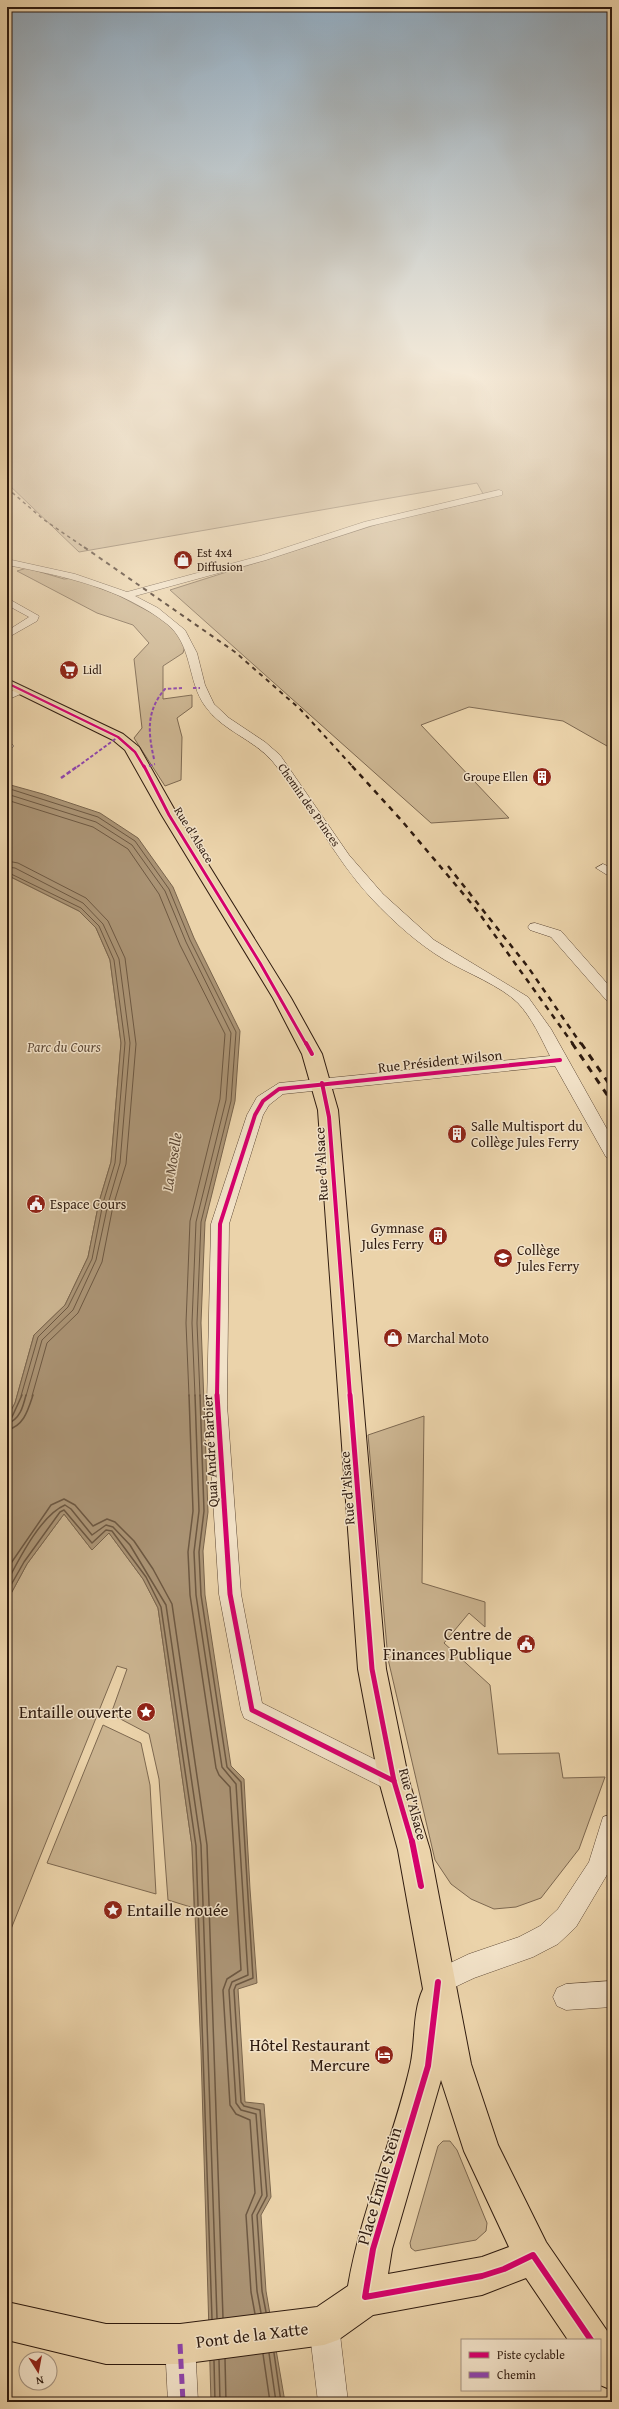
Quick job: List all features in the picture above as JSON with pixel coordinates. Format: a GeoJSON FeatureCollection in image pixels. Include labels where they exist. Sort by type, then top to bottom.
{"type":"FeatureCollection","features":[{"type":"Feature","properties":{"kind":"main road","name":"Rue d'Alsace"},"geometry":{"type":"LineString","coordinates":[[12,690],[118,737],[131,748],[168,814],[282,998],[312,1054],[322,1083],[329,1117],[332,1174],[372,1669],[394,1781],[414,1850],[421,1886]]}},
{"type":"Feature","properties":{"kind":"main road","name":"Place Émile Stein"},"geometry":{"type":"LineString","coordinates":[[421,1886],[454,2064],[482,2151],[533,2255],[590,2339]]}},
{"type":"Feature","properties":{"kind":"main road","name":"Place Émile Stein"},"geometry":{"type":"LineString","coordinates":[[365,2297],[373,2249],[428,2066],[438,1982]]}},
{"type":"Feature","properties":{"kind":"main road"},"geometry":{"type":"LineString","coordinates":[[324,2326],[365,2297],[482,2276],[504,2269],[533,2255]]}},
{"type":"Feature","properties":{"kind":"main road","name":"Pont de la Xatte"},"geometry":{"type":"LineString","coordinates":[[7,2321],[106,2344],[180,2344],[324,2326]]}},
{"type":"Feature","properties":{"kind":"main road"},"geometry":{"type":"LineString","coordinates":[[601,2354],[612,2370]]}},
{"type":"Feature","properties":{"kind":"street"},"geometry":{"type":"LineString","coordinates":[[124,596],[263,558],[367,524],[499,493]]}},
{"type":"Feature","properties":{"kind":"street","name":"Chemin des Princes"},"geometry":{"type":"LineString","coordinates":[[7,562],[54,570],[124,596],[172,623],[180,631],[193,652],[200,688],[211,707],[224,720],[249,736],[274,756],[301,790],[355,871],[373,892],[423,938],[521,997],[540,1021],[612,1153]]}},
{"type":"Feature","properties":{"kind":"street"},"geometry":{"type":"LineString","coordinates":[[7,601],[34,616],[33,619],[7,635]]}},
{"type":"Feature","properties":{"kind":"street"},"geometry":{"type":"LineString","coordinates":[[535,927],[556,934],[612,998]]}},
{"type":"Feature","properties":{"kind":"street","name":"Rue Président Wilson"},"geometry":{"type":"LineString","coordinates":[[322,1083],[560,1060]]}},
{"type":"Feature","properties":{"kind":"street","name":"Quai André Barbier"},"geometry":{"type":"LineString","coordinates":[[322,1083],[279,1090],[263,1101],[255,1115],[220,1224],[217,1404],[230,1594],[252,1710],[394,1781]]}},
{"type":"Feature","properties":{"kind":"street"},"geometry":{"type":"LineString","coordinates":[[438,1982],[469,1967],[524,1948],[549,1935],[567,1918],[599,1868],[612,1826]]}},
{"type":"Feature","properties":{"kind":"street"},"geometry":{"type":"LineString","coordinates":[[566,1997],[612,1994]]}},
{"type":"Feature","properties":{"kind":"street"},"geometry":{"type":"LineString","coordinates":[[324,2326],[333,2402]]}},
{"type":"Feature","properties":{"kind":"street"},"geometry":{"type":"LineString","coordinates":[[180,2344],[183,2402]]}},
{"type":"Feature","properties":{"kind":"green space"},"geometry":{"type":"Polygon","coordinates":[[[13,488],[446,488],[79,552],[13,488]]]}},
{"type":"Feature","properties":{"kind":"green space"},"geometry":{"type":"Polygon","coordinates":[[[480,488],[612,488],[612,744],[607,746],[563,721],[469,707],[421,725],[509,818],[431,823],[170,590],[384,522],[486,499],[480,488]]]}},
{"type":"Feature","properties":{"kind":"green space"},"geometry":{"type":"Polygon","coordinates":[[[27,568],[64,579],[74,578],[118,595],[184,630],[188,636],[183,653],[163,666],[163,699],[192,695],[192,707],[177,718],[182,737],[181,780],[165,786],[134,738],[142,728],[134,659],[149,643],[133,625],[97,613],[17,571],[27,568]]]}},
{"type":"Feature","properties":{"kind":"green space","name":"Parc du Cours"},"geometry":{"type":"Polygon","coordinates":[[[7,875],[79,911],[96,928],[110,960],[121,1043],[111,1162],[99,1202],[88,1257],[65,1305],[34,1335],[15,1403],[7,1418],[7,875]]]}},
{"type":"Feature","properties":{"kind":"green space"},"geometry":{"type":"Polygon","coordinates":[[[424,1416],[422,1583],[485,1602],[485,1627],[469,1613],[444,1643],[490,1685],[498,1754],[559,1753],[563,1778],[605,1777],[579,1849],[541,1898],[516,1907],[494,1909],[471,1899],[451,1884],[435,1860],[388,1659],[368,1435],[424,1416]]]}},
{"type":"Feature","properties":{"kind":"green space"},"geometry":{"type":"Polygon","coordinates":[[[64,1514],[92,1550],[109,1533],[143,1579],[158,1608],[192,1846],[194,1908],[168,1900],[159,1779],[149,1734],[111,1714],[127,1669],[117,1666],[11,1929],[7,1926],[7,1601],[27,1564],[64,1514]]]}},
{"type":"Feature","properties":{"kind":"green space"},"geometry":{"type":"Polygon","coordinates":[[[103,1725],[141,1743],[150,1785],[156,1894],[47,1863],[103,1725]]]}},
{"type":"Feature","properties":{"kind":"green space"},"geometry":{"type":"Polygon","coordinates":[[[443,2141],[450,2141],[457,2150],[487,2223],[486,2231],[476,2240],[415,2251],[411,2248],[410,2243],[438,2146],[443,2141]]]}},
{"type":"Feature","properties":{"kind":"water","name":"La Moselle"},"geometry":{"type":"Polygon","coordinates":[[[7,784],[100,813],[138,838],[173,887],[194,938],[240,1031],[235,1101],[205,1222],[201,1323],[208,1512],[203,1551],[205,1595],[231,1766],[244,1779],[257,1983],[238,1989],[245,2102],[264,2104],[271,2197],[261,2215],[266,2291],[285,2402],[211,2402],[201,2051],[192,1846],[158,1608],[143,1579],[109,1533],[92,1550],[64,1514],[27,1564],[7,1601],[7,1418],[15,1403],[34,1335],[65,1305],[88,1257],[99,1202],[111,1162],[121,1043],[110,960],[96,928],[79,911],[7,875],[7,784]]]}},
{"type":"Feature","properties":{"kind":"railway"},"geometry":{"type":"LineString","coordinates":[[7,488],[43,519],[85,548]]}},
{"type":"Feature","properties":{"kind":"railway"},"geometry":{"type":"LineString","coordinates":[[84,547],[235,652],[300,709],[353,767]]}},
{"type":"Feature","properties":{"kind":"railway"},"geometry":{"type":"LineString","coordinates":[[352,766],[402,821],[476,909],[573,1044]]}},
{"type":"Feature","properties":{"kind":"railway"},"geometry":{"type":"LineString","coordinates":[[448,866],[528,967],[581,1044]]}},
{"type":"Feature","properties":{"kind":"railway"},"geometry":{"type":"LineString","coordinates":[[572,1043],[612,1102]]}},
{"type":"Feature","properties":{"kind":"railway"},"geometry":{"type":"LineString","coordinates":[[581,1043],[612,1088]]}},
{"type":"Feature","properties":{"kind":"marked path"},"geometry":{"type":"LineString","coordinates":[[154,759],[149,731],[150,713],[153,705],[165,689],[182,688]]}},
{"type":"Feature","properties":{"kind":"marked path"},"geometry":{"type":"LineString","coordinates":[[193,688],[200,688]]}},
{"type":"Feature","properties":{"kind":"marked path"},"geometry":{"type":"LineString","coordinates":[[61,778],[118,737]]}},
{"type":"Feature","properties":{"kind":"marked path"},"geometry":{"type":"LineString","coordinates":[[149,766],[155,764]]}},
{"type":"Feature","properties":{"kind":"marked path"},"geometry":{"type":"LineString","coordinates":[[180,2344],[183,2402]]}},
{"type":"Feature","properties":{"kind":"cycle path"},"geometry":{"type":"LineString","coordinates":[[7,683],[118,737],[135,752],[148,772],[169,815],[260,963],[312,1054]]}},
{"type":"Feature","properties":{"kind":"cycle path"},"geometry":{"type":"LineString","coordinates":[[394,1781],[252,1710],[230,1594],[217,1405],[220,1224],[255,1115],[263,1101],[279,1089],[322,1083],[560,1060]]}},
{"type":"Feature","properties":{"kind":"cycle path"},"geometry":{"type":"LineString","coordinates":[[322,1083],[329,1117],[332,1174],[372,1669],[394,1781],[414,1850],[421,1886]]}},
{"type":"Feature","properties":{"kind":"cycle path"},"geometry":{"type":"LineString","coordinates":[[438,1982],[428,2066],[373,2249],[365,2297],[482,2276],[504,2269],[533,2255],[590,2339]]}},
{"type":"Feature","properties":{"kind":"place","name":"Est 4x4 Diffusion"},"geometry":{"type":"Point","coordinates":[183,560]}},
{"type":"Feature","properties":{"kind":"place","name":"Lidl"},"geometry":{"type":"Point","coordinates":[69,670]}},
{"type":"Feature","properties":{"kind":"place","name":"Groupe Ellen"},"geometry":{"type":"Point","coordinates":[542,777]}},
{"type":"Feature","properties":{"kind":"place","name":"Salle Multisport du Collège Jules Ferry"},"geometry":{"type":"Point","coordinates":[457,1134]}},
{"type":"Feature","properties":{"kind":"place","name":"Espace Cours"},"geometry":{"type":"Point","coordinates":[36,1204]}},
{"type":"Feature","properties":{"kind":"place","name":"Gymnase Jules Ferry"},"geometry":{"type":"Point","coordinates":[438,1236]}},
{"type":"Feature","properties":{"kind":"place","name":"Collège Jules Ferry"},"geometry":{"type":"Point","coordinates":[503,1258]}},
{"type":"Feature","properties":{"kind":"place","name":"Marchal Moto"},"geometry":{"type":"Point","coordinates":[393,1338]}},
{"type":"Feature","properties":{"kind":"place","name":"Centre de Finances Publique"},"geometry":{"type":"Point","coordinates":[526,1644]}},
{"type":"Feature","properties":{"kind":"place","name":"Entaille ouverte"},"geometry":{"type":"Point","coordinates":[146,1712]}},
{"type":"Feature","properties":{"kind":"place","name":"Entaille nouée"},"geometry":{"type":"Point","coordinates":[113,1910]}},
{"type":"Feature","properties":{"kind":"place","name":"Hôtel Restaurant Mercure"},"geometry":{"type":"Point","coordinates":[384,2055]}}]}
